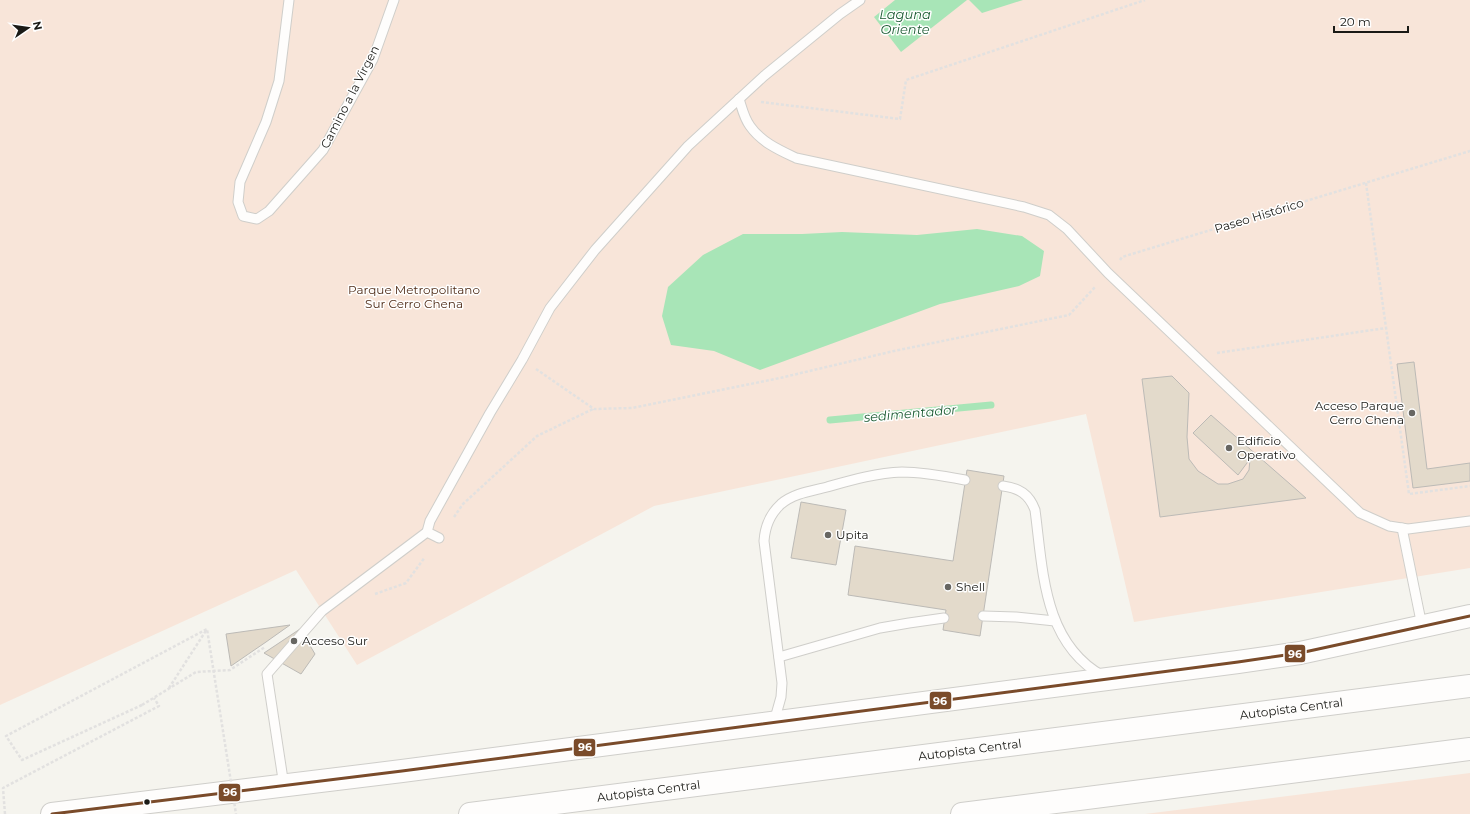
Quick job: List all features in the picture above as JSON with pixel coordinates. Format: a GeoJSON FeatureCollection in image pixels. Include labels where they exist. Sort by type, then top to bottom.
{"type":"FeatureCollection","features":[{"type":"Feature","properties":{"kind":"main road"},"geometry":{"type":"LineString","coordinates":[[52,814],[284,786],[774,723],[1300,653],[1470,616]]}},
{"type":"Feature","properties":{"kind":"main road","name":"Autopista Central"},"geometry":{"type":"LineString","coordinates":[[470,814],[1470,686]]}},
{"type":"Feature","properties":{"kind":"main road"},"geometry":{"type":"LineString","coordinates":[[962,814],[1470,749]]}},
{"type":"Feature","properties":{"kind":"lane","name":"Camino a la Virgen"},"geometry":{"type":"LineString","coordinates":[[289,0],[280,80],[266,122],[240,182],[238,202],[243,216],[257,219],[269,211],[324,150],[373,59],[394,0]]}},
{"type":"Feature","properties":{"kind":"lane"},"geometry":{"type":"LineString","coordinates":[[284,786],[267,674],[322,611],[427,532],[430,520],[490,412],[522,360],[550,308],[595,250],[688,146],[764,76],[840,14],[860,0]]}},
{"type":"Feature","properties":{"kind":"lane"},"geometry":{"type":"LineString","coordinates":[[739,99],[749,126],[774,148],[796,158],[1024,207],[1049,215],[1067,229],[1108,274],[1360,513],[1389,526],[1408,529],[1470,521]]}},
{"type":"Feature","properties":{"kind":"lane"},"geometry":{"type":"LineString","coordinates":[[774,723],[781,697],[782,683],[764,541],[768,520],[781,504],[797,495],[880,474],[903,472],[918,473],[965,480]]}},
{"type":"Feature","properties":{"kind":"lane"},"geometry":{"type":"LineString","coordinates":[[1003,486],[1016,488],[1022,491],[1032,502],[1035,510],[1046,588],[1055,620],[1062,635],[1071,649],[1082,661],[1095,671],[1110,679]]}},
{"type":"Feature","properties":{"kind":"lane"},"geometry":{"type":"LineString","coordinates":[[1402,528],[1422,626]]}},
{"type":"Feature","properties":{"kind":"lane"},"geometry":{"type":"LineString","coordinates":[[427,532],[439,538]]}},
{"type":"Feature","properties":{"kind":"lane"},"geometry":{"type":"LineString","coordinates":[[983,616],[1055,620]]}},
{"type":"Feature","properties":{"kind":"lane"},"geometry":{"type":"LineString","coordinates":[[779,657],[880,628],[944,618]]}},
{"type":"Feature","properties":{"kind":"path"},"geometry":{"type":"LineString","coordinates":[[739,99],[900,119],[906,80],[1145,0]]}},
{"type":"Feature","properties":{"kind":"path","name":"Paseo Histórico"},"geometry":{"type":"LineString","coordinates":[[522,360],[594,409],[632,408],[780,378],[894,351],[1069,316],[1122,257],[1470,151]]}},
{"type":"Feature","properties":{"kind":"path"},"geometry":{"type":"LineString","coordinates":[[1366,183],[1409,494],[1470,486]]}},
{"type":"Feature","properties":{"kind":"path"},"geometry":{"type":"LineString","coordinates":[[1195,356],[1386,328]]}},
{"type":"Feature","properties":{"kind":"path"},"geometry":{"type":"LineString","coordinates":[[168,689],[207,629]]}},
{"type":"Feature","properties":{"kind":"path"},"geometry":{"type":"LineString","coordinates":[[142,705],[22,760],[6,736],[207,629]]}},
{"type":"Feature","properties":{"kind":"path"},"geometry":{"type":"LineString","coordinates":[[207,629],[236,814]]}},
{"type":"Feature","properties":{"kind":"path"},"geometry":{"type":"LineString","coordinates":[[5,814],[3,788],[159,706],[154,698]]}},
{"type":"Feature","properties":{"kind":"green space","name":"Parque Metropolitano Sur Cerro Chena"},"geometry":{"type":"Polygon","coordinates":[[[0,0],[1470,0],[1470,568],[1134,622],[1086,414],[654,506],[357,665],[296,570],[0,705],[0,0]]]}},
{"type":"Feature","properties":{"kind":"green space"},"geometry":{"type":"Polygon","coordinates":[[[1470,773],[1470,814],[1145,814],[1470,773]]]}},
{"type":"Feature","properties":{"kind":"water","name":"Laguna Oriente"},"geometry":{"type":"Polygon","coordinates":[[[895,0],[967,0],[901,52],[874,17],[895,0]]]}},
{"type":"Feature","properties":{"kind":"water"},"geometry":{"type":"Polygon","coordinates":[[[969,0],[1023,0],[982,13],[969,0]]]}},
{"type":"Feature","properties":{"kind":"water"},"geometry":{"type":"Polygon","coordinates":[[[977,229],[1022,236],[1044,251],[1040,276],[1019,286],[940,304],[760,370],[714,351],[671,345],[662,316],[668,287],[703,255],[743,234],[842,232],[917,235],[977,229]]]}},
{"type":"Feature","properties":{"kind":"building","name":"Acceso Parque Cerro Chena"},"geometry":{"type":"Polygon","coordinates":[[[1414,362],[1427,469],[1470,463],[1470,481],[1413,488],[1397,364],[1414,362]]]}},
{"type":"Feature","properties":{"kind":"building","name":"Edificio Operativo"},"geometry":{"type":"Polygon","coordinates":[[[1172,376],[1189,393],[1187,437],[1189,459],[1198,471],[1218,484],[1228,484],[1243,479],[1249,470],[1250,459],[1238,475],[1193,433],[1211,415],[1306,498],[1160,517],[1142,379],[1172,376]]]}},
{"type":"Feature","properties":{"kind":"building"},"geometry":{"type":"Polygon","coordinates":[[[967,470],[1004,476],[980,636],[943,630],[946,610],[848,595],[855,546],[953,561],[967,470]]]}},
{"type":"Feature","properties":{"kind":"building"},"geometry":{"type":"Polygon","coordinates":[[[801,502],[846,510],[836,565],[791,558],[801,502]]]}},
{"type":"Feature","properties":{"kind":"building"},"geometry":{"type":"Polygon","coordinates":[[[290,625],[266,642],[231,666],[226,634],[290,625]]]}},
{"type":"Feature","properties":{"kind":"building","name":"Acceso Sur"},"geometry":{"type":"Polygon","coordinates":[[[300,629],[315,654],[301,674],[264,653],[300,629]]]}},
{"type":"Feature","properties":{"kind":"waterway","name":"sedimentador"},"geometry":{"type":"LineString","coordinates":[[830,420],[991,405]]}},
{"type":"Feature","properties":{"kind":"transit line","name":"96"},"geometry":{"type":"LineString","coordinates":[[52,814],[402,771],[1238,662],[1300,653],[1470,616]]}},
{"type":"Feature","properties":{"kind":"place","name":"Acceso Parque Cerro Chena"},"geometry":{"type":"Point","coordinates":[1412,413]}},
{"type":"Feature","properties":{"kind":"place","name":"Edificio Operativo"},"geometry":{"type":"Point","coordinates":[1229,448]}},
{"type":"Feature","properties":{"kind":"place","name":"Upita"},"geometry":{"type":"Point","coordinates":[828,535]}},
{"type":"Feature","properties":{"kind":"place","name":"Shell"},"geometry":{"type":"Point","coordinates":[948,587]}},
{"type":"Feature","properties":{"kind":"place","name":"Acceso Sur"},"geometry":{"type":"Point","coordinates":[294,641]}}]}
